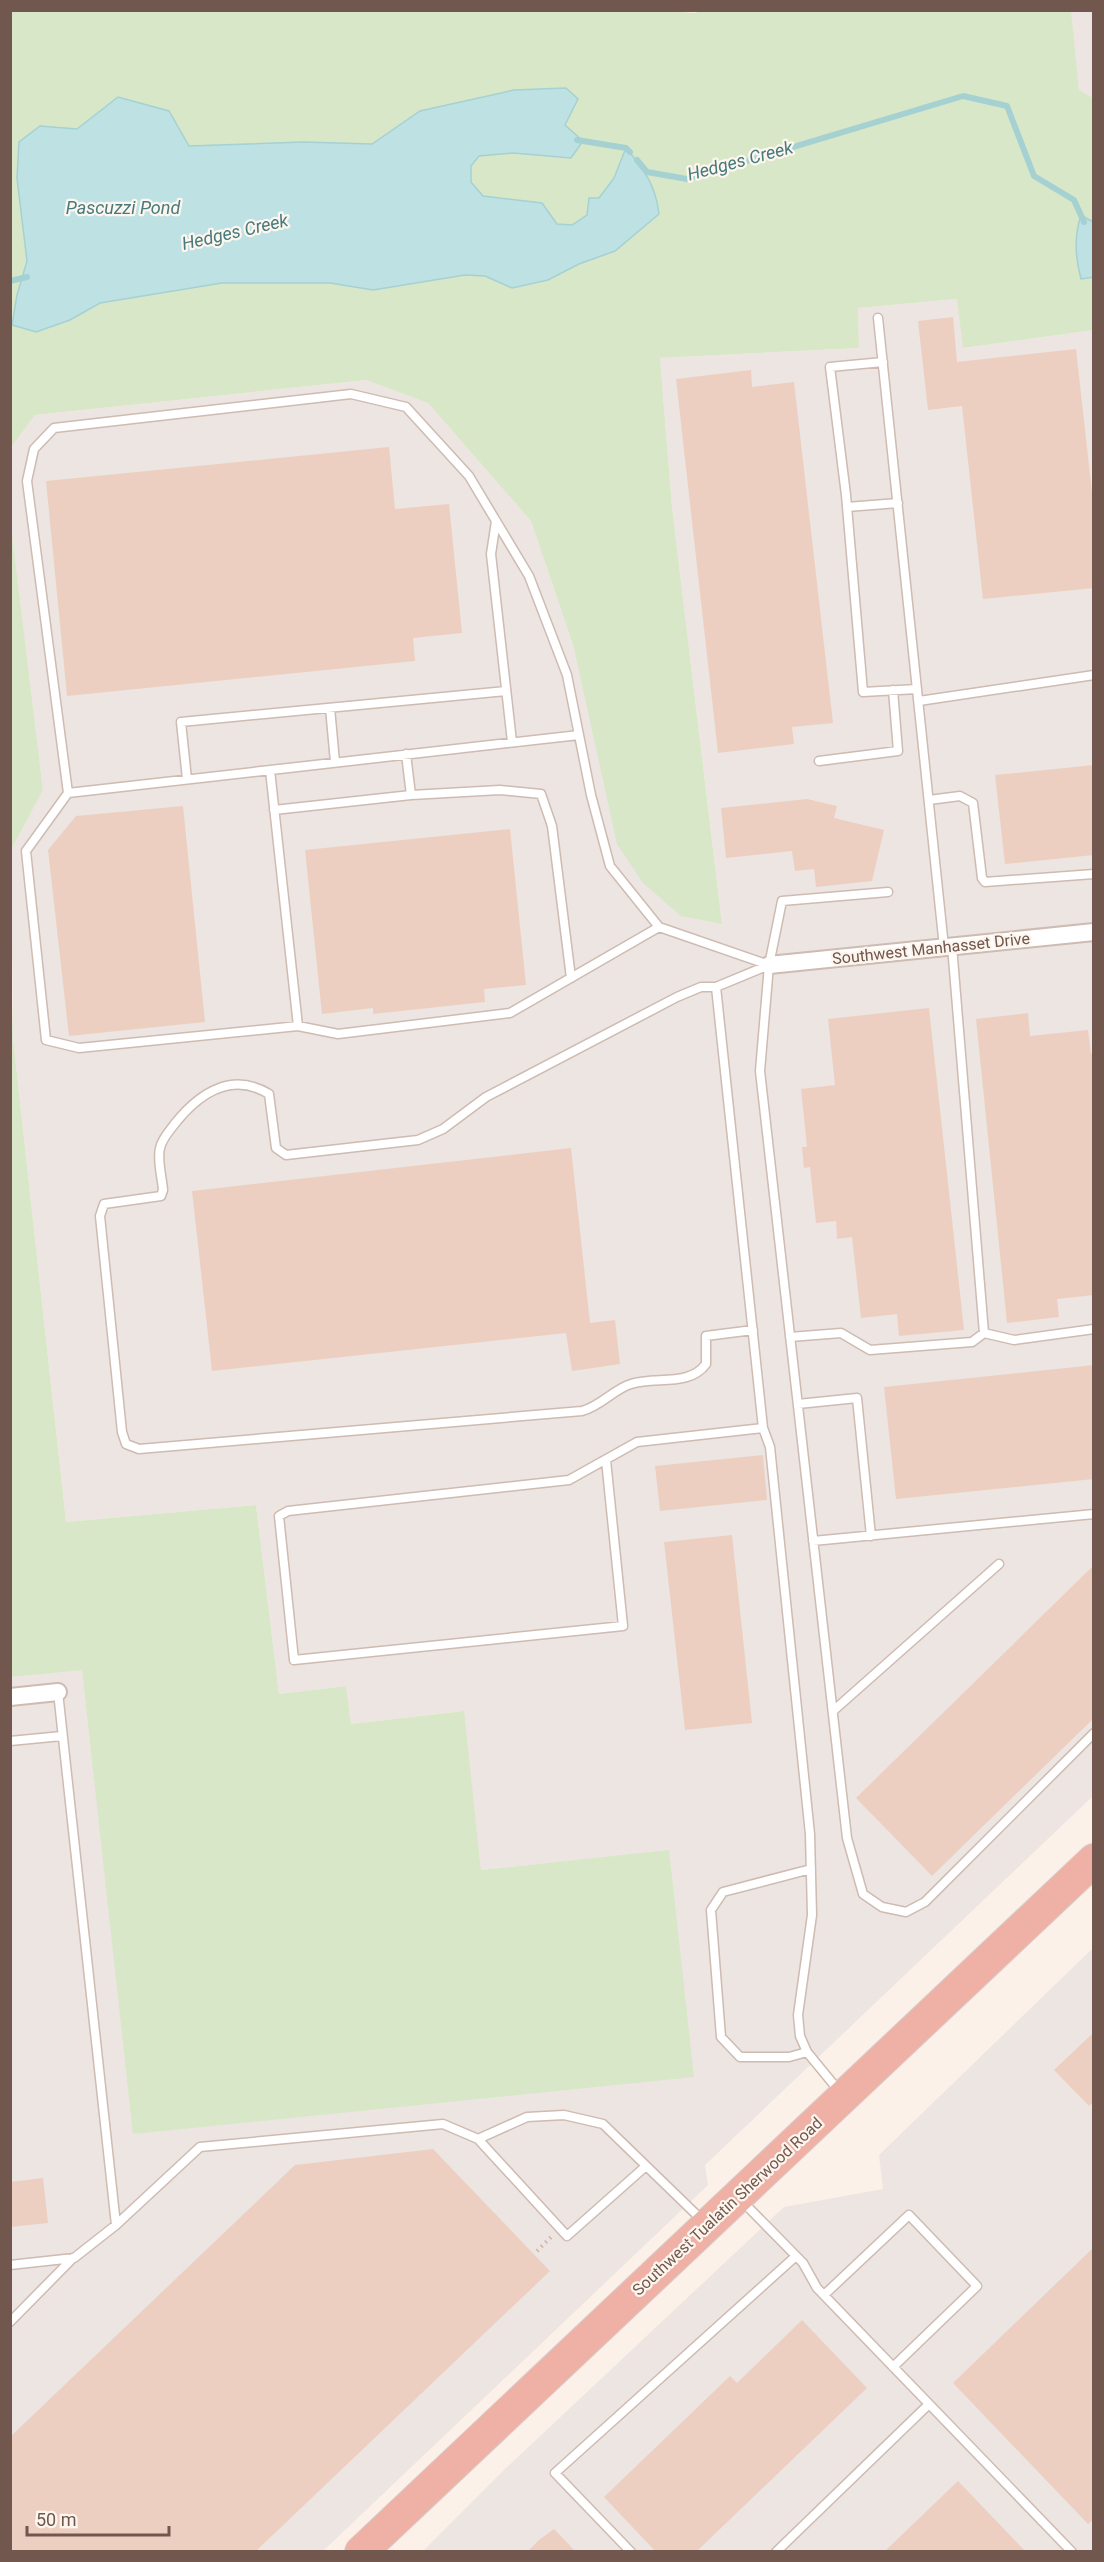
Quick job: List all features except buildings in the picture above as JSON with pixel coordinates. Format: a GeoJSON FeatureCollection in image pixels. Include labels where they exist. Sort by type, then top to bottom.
{"type":"FeatureCollection","features":[{"type":"Feature","properties":{"kind":"highway","name":"Southwest Tualatin Sherwood Road"},"geometry":{"type":"LineString","coordinates":[[361,2552],[1094,1860]]}},
{"type":"Feature","properties":{"kind":"street","name":"Southwest Manhasset Drive"},"geometry":{"type":"LineString","coordinates":[[769,965],[1094,932]]}},
{"type":"Feature","properties":{"kind":"street"},"geometry":{"type":"LineString","coordinates":[[10,1697],[58,1692]]}},
{"type":"Feature","properties":{"kind":"lane"},"geometry":{"type":"LineString","coordinates":[[878,318],[929,800],[948,947],[984,1333]]}},
{"type":"Feature","properties":{"kind":"lane"},"geometry":{"type":"LineString","coordinates":[[883,362],[830,367],[847,507],[863,692],[917,689]]}},
{"type":"Feature","properties":{"kind":"lane"},"geometry":{"type":"LineString","coordinates":[[659,927],[510,1013],[338,1034],[298,1026],[79,1048],[46,1040],[26,851],[68,793],[27,481],[34,448],[54,428],[351,394],[406,407],[470,476],[529,576],[567,675],[591,795],[610,866],[659,927],[769,965]]}},
{"type":"Feature","properties":{"kind":"lane"},"geometry":{"type":"LineString","coordinates":[[847,507],[898,503]]}},
{"type":"Feature","properties":{"kind":"lane"},"geometry":{"type":"LineString","coordinates":[[496,520],[491,554],[512,742]]}},
{"type":"Feature","properties":{"kind":"lane"},"geometry":{"type":"LineString","coordinates":[[919,701],[1094,675]]}},
{"type":"Feature","properties":{"kind":"lane"},"geometry":{"type":"LineString","coordinates":[[819,761],[898,751],[893,690]]}},
{"type":"Feature","properties":{"kind":"lane"},"geometry":{"type":"LineString","coordinates":[[188,779],[181,722],[506,691]]}},
{"type":"Feature","properties":{"kind":"lane"},"geometry":{"type":"LineString","coordinates":[[330,708],[335,762]]}},
{"type":"Feature","properties":{"kind":"lane"},"geometry":{"type":"LineString","coordinates":[[68,793],[579,735]]}},
{"type":"Feature","properties":{"kind":"lane"},"geometry":{"type":"LineString","coordinates":[[406,754],[411,795]]}},
{"type":"Feature","properties":{"kind":"lane"},"geometry":{"type":"LineString","coordinates":[[270,770],[298,1026]]}},
{"type":"Feature","properties":{"kind":"lane"},"geometry":{"type":"LineString","coordinates":[[274,810],[411,795],[500,790],[541,794],[552,826],[571,978]]}},
{"type":"Feature","properties":{"kind":"lane"},"geometry":{"type":"LineString","coordinates":[[929,800],[960,796],[973,802],[982,878],[985,882],[1094,874]]}},
{"type":"Feature","properties":{"kind":"lane"},"geometry":{"type":"LineString","coordinates":[[888,892],[782,901],[769,965],[760,1071],[847,1838],[863,1894],[882,1907],[906,1912],[925,1902],[1094,1733]]}},
{"type":"Feature","properties":{"kind":"lane"},"geometry":{"type":"LineString","coordinates":[[753,1330],[706,1336],[706,1364],[692,1377],[630,1384],[603,1402],[582,1410],[138,1449],[126,1444],[122,1432],[100,1216],[104,1204],[161,1196],[163,1190],[159,1149],[167,1132],[198,1098],[218,1088],[250,1085],[269,1094],[276,1148],[286,1155],[418,1140],[442,1129],[486,1097],[677,997],[701,987],[716,987],[769,965]]}},
{"type":"Feature","properties":{"kind":"lane"},"geometry":{"type":"LineString","coordinates":[[716,987],[763,1428],[770,1447],[810,1834],[812,1915],[798,2015],[800,2036],[807,2052],[843,2096]]}},
{"type":"Feature","properties":{"kind":"lane"},"geometry":{"type":"LineString","coordinates":[[984,1333],[1014,1340],[1094,1329]]}},
{"type":"Feature","properties":{"kind":"lane"},"geometry":{"type":"LineString","coordinates":[[790,1337],[841,1333],[870,1350],[972,1342],[984,1333]]}},
{"type":"Feature","properties":{"kind":"lane"},"geometry":{"type":"LineString","coordinates":[[798,1404],[857,1398],[871,1536]]}},
{"type":"Feature","properties":{"kind":"lane"},"geometry":{"type":"LineString","coordinates":[[606,1460],[623,1626],[294,1660],[279,1516],[288,1511],[569,1480],[637,1442],[763,1428]]}},
{"type":"Feature","properties":{"kind":"lane"},"geometry":{"type":"LineString","coordinates":[[813,1541],[1094,1514]]}},
{"type":"Feature","properties":{"kind":"lane"},"geometry":{"type":"LineString","coordinates":[[833,1711],[999,1564]]}},
{"type":"Feature","properties":{"kind":"lane"},"geometry":{"type":"LineString","coordinates":[[58,1692],[116,2225]]}},
{"type":"Feature","properties":{"kind":"lane"},"geometry":{"type":"LineString","coordinates":[[10,1741],[62,1736]]}},
{"type":"Feature","properties":{"kind":"lane"},"geometry":{"type":"LineString","coordinates":[[807,2052],[789,2057],[740,2057],[721,2037],[711,1910],[723,1892],[811,1869]]}},
{"type":"Feature","properties":{"kind":"lane"},"geometry":{"type":"LineString","coordinates":[[478,2139],[527,2116],[564,2115],[603,2124],[707,2225]]}},
{"type":"Feature","properties":{"kind":"lane"},"geometry":{"type":"LineString","coordinates":[[10,2322],[74,2258],[116,2225],[200,2147],[443,2124],[478,2139],[567,2236],[646,2166]]}},
{"type":"Feature","properties":{"kind":"lane"},"geometry":{"type":"LineString","coordinates":[[738,2196],[796,2256],[824,2295],[1072,2552]]}},
{"type":"Feature","properties":{"kind":"lane"},"geometry":{"type":"LineString","coordinates":[[824,2295],[909,2215],[924,2230],[977,2286],[893,2367]]}},
{"type":"Feature","properties":{"kind":"lane"},"geometry":{"type":"LineString","coordinates":[[631,2552],[555,2473],[796,2256]]}},
{"type":"Feature","properties":{"kind":"lane"},"geometry":{"type":"LineString","coordinates":[[10,2265],[74,2258]]}},
{"type":"Feature","properties":{"kind":"lane"},"geometry":{"type":"LineString","coordinates":[[776,2552],[929,2404]]}},
{"type":"Feature","properties":{"kind":"path"},"geometry":{"type":"LineString","coordinates":[[537,2251],[560,2228]]}},
{"type":"Feature","properties":{"kind":"shaded area"},"geometry":{"type":"Polygon","coordinates":[[[1070,11],[1093,11],[1093,98],[1079,91],[1070,11]]]}},
{"type":"Feature","properties":{"kind":"shaded area"},"geometry":{"type":"Polygon","coordinates":[[[958,299],[964,348],[1093,330],[1093,1796],[705,2165],[708,2185],[323,2551],[11,2551],[11,1677],[82,1669],[134,2134],[669,1851],[481,1870],[463,1711],[351,1724],[346,1686],[279,1694],[256,1505],[66,1522],[13,1038],[11,850],[43,790],[10,519],[10,447],[35,415],[366,380],[428,403],[531,521],[574,648],[722,923],[672,507],[660,358],[859,348],[858,308],[958,299]]]}},
{"type":"Feature","properties":{"kind":"shaded area"},"geometry":{"type":"Polygon","coordinates":[[[1093,1948],[1093,2551],[422,2552],[504,2470],[784,2207],[883,2189],[879,2155],[1093,1948]]]}},
{"type":"Feature","properties":{"kind":"green space"},"geometry":{"type":"Polygon","coordinates":[[[650,10],[695,13],[703,10],[1071,11],[1079,90],[1093,98],[1093,330],[963,348],[957,299],[858,308],[859,348],[660,358],[672,507],[722,924],[681,916],[643,883],[617,844],[574,648],[531,521],[428,403],[366,380],[35,415],[11,447],[11,11],[650,10]]]}},
{"type":"Feature","properties":{"kind":"green space"},"geometry":{"type":"Polygon","coordinates":[[[10,519],[43,790],[11,850],[10,850],[10,519]]]}},
{"type":"Feature","properties":{"kind":"green space"},"geometry":{"type":"Polygon","coordinates":[[[10,916],[13,1038],[66,1522],[256,1505],[279,1694],[346,1686],[351,1724],[464,1711],[481,1870],[669,1850],[694,2077],[133,2134],[82,1670],[11,1677],[10,916]]]}},
{"type":"Feature","properties":{"kind":"water","name":"Pascuzzi Pond"},"geometry":{"type":"Polygon","coordinates":[[[566,88],[578,99],[565,125],[583,141],[571,158],[513,153],[479,156],[471,166],[471,182],[483,196],[542,203],[557,224],[572,225],[587,215],[589,198],[599,198],[614,178],[626,148],[648,178],[659,214],[615,251],[579,264],[548,280],[512,288],[485,276],[465,275],[373,290],[330,283],[222,283],[100,303],[70,320],[36,332],[12,325],[17,295],[27,261],[17,178],[19,142],[40,126],[77,129],[118,97],[169,111],[189,146],[303,142],[372,144],[420,111],[514,90],[566,88]]]}},
{"type":"Feature","properties":{"kind":"water"},"geometry":{"type":"Polygon","coordinates":[[[1081,215],[1093,222],[1094,277],[1081,279],[1076,247],[1081,215]]]}},
{"type":"Feature","properties":{"kind":"waterway","name":"Hedges Creek"},"geometry":{"type":"LineString","coordinates":[[637,160],[647,172],[687,179],[963,96],[1007,106],[1034,176],[1074,200],[1084,222]]}},
{"type":"Feature","properties":{"kind":"waterway","name":"Hedges Creek"},"geometry":{"type":"LineString","coordinates":[[577,140],[626,148],[630,152]]}},
{"type":"Feature","properties":{"kind":"waterway","name":"Hedges Creek"},"geometry":{"type":"LineString","coordinates":[[10,281],[27,277]]}}]}
